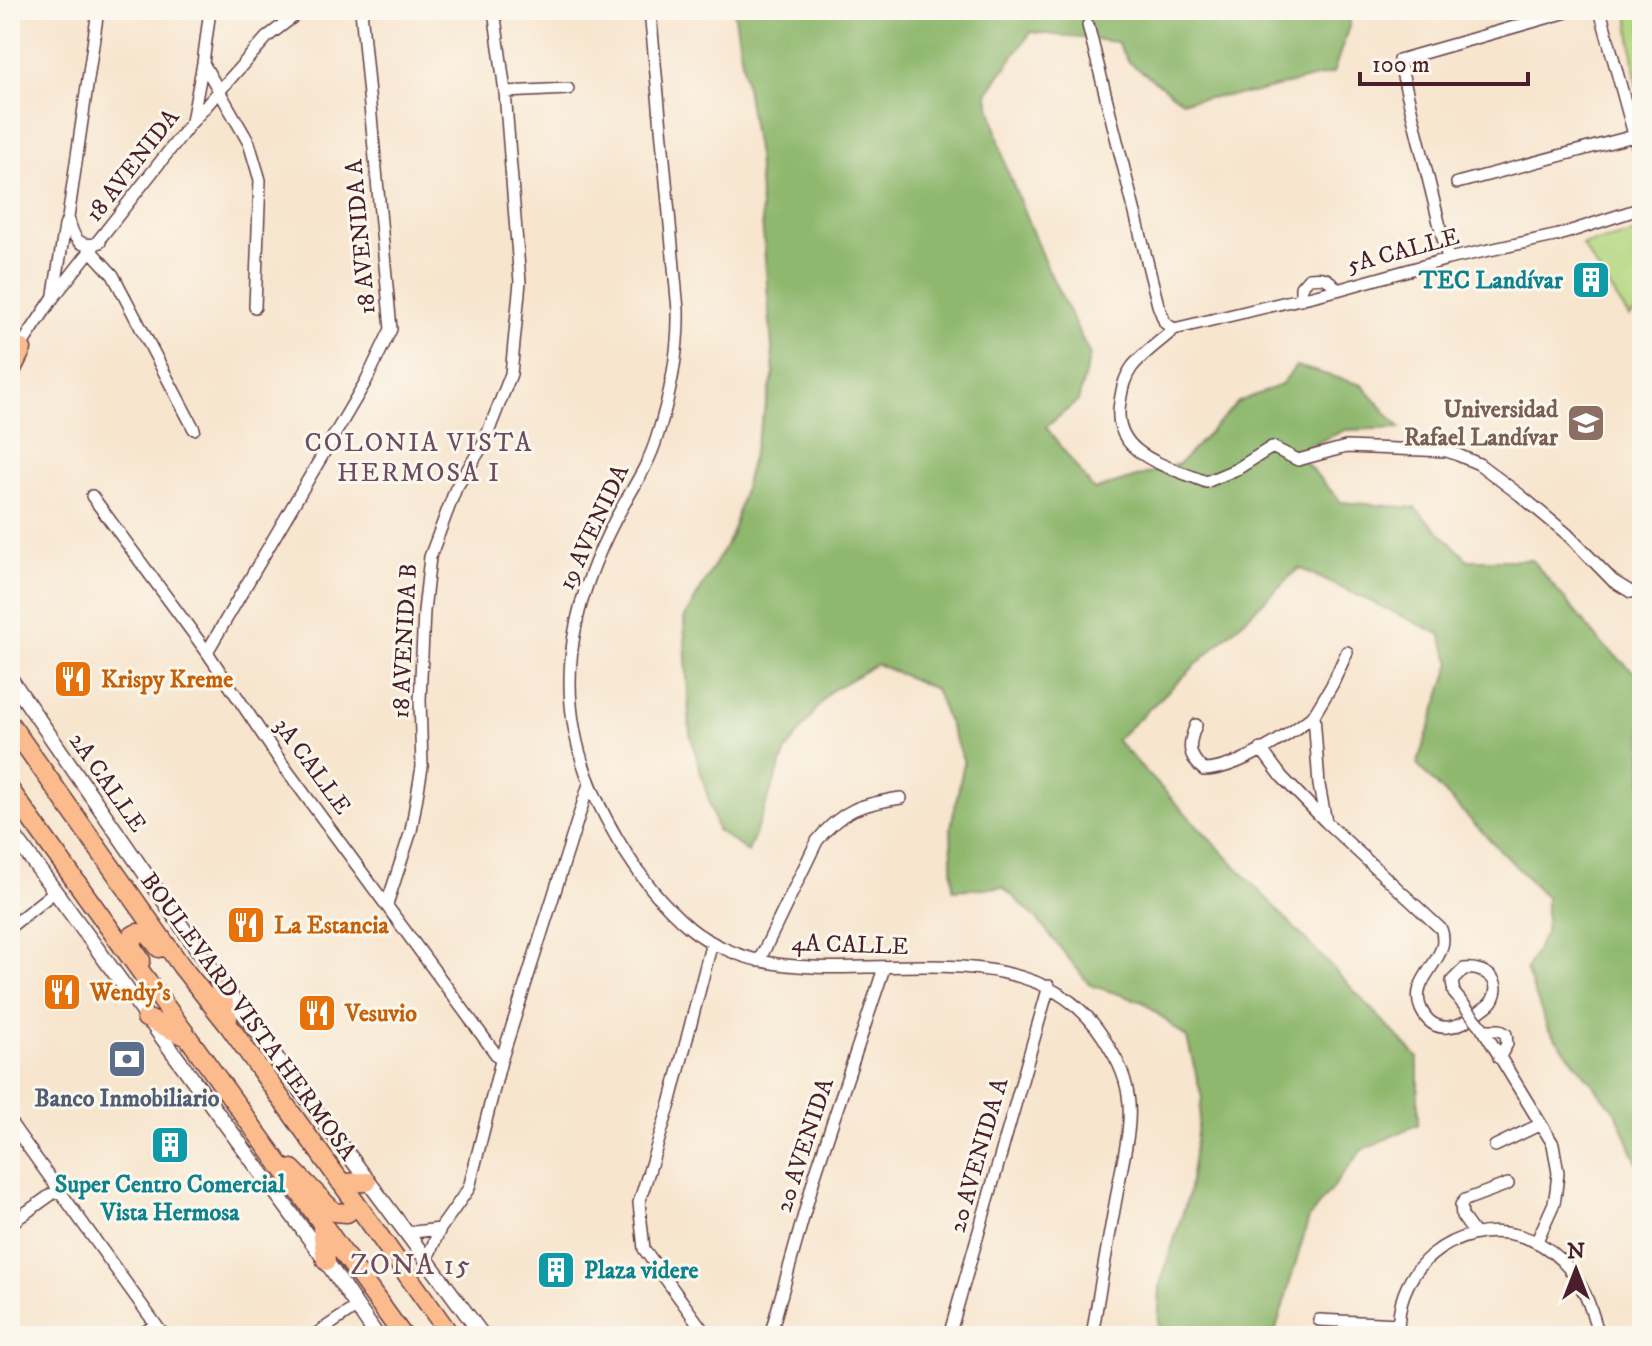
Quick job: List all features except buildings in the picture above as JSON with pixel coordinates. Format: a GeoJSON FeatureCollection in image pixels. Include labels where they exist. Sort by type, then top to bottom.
{"type":"FeatureCollection","features":[{"type":"Feature","properties":{"kind":"main road"},"geometry":{"type":"LineString","coordinates":[[10,373],[16,354]]}},
{"type":"Feature","properties":{"kind":"main road","name":"BOULEVARD VISTA HERMOSA"},"geometry":{"type":"LineString","coordinates":[[10,724],[451,1336]]}},
{"type":"Feature","properties":{"kind":"main road"},"geometry":{"type":"LineString","coordinates":[[10,790],[403,1336]]}},
{"type":"Feature","properties":{"kind":"main road"},"geometry":{"type":"LineString","coordinates":[[148,985],[147,968],[131,944],[132,936],[140,932],[151,936],[185,983],[202,992]]}},
{"type":"Feature","properties":{"kind":"main road"},"geometry":{"type":"LineString","coordinates":[[218,979],[229,1026]]}},
{"type":"Feature","properties":{"kind":"main road"},"geometry":{"type":"LineString","coordinates":[[146,1018],[181,1033],[189,1040]]}},
{"type":"Feature","properties":{"kind":"main road"},"geometry":{"type":"LineString","coordinates":[[276,1159],[297,1173],[334,1212],[347,1213],[354,1201]]}},
{"type":"Feature","properties":{"kind":"main road"},"geometry":{"type":"LineString","coordinates":[[341,1183],[367,1182]]}},
{"type":"Feature","properties":{"kind":"main road"},"geometry":{"type":"LineString","coordinates":[[322,1225],[326,1261]]}},
{"type":"Feature","properties":{"kind":"street"},"geometry":{"type":"LineString","coordinates":[[53,298],[60,270],[98,10]]}},
{"type":"Feature","properties":{"kind":"street"},"geometry":{"type":"LineString","coordinates":[[191,123],[210,10]]}},
{"type":"Feature","properties":{"kind":"street","name":"18 AVENIDA"},"geometry":{"type":"LineString","coordinates":[[16,354],[53,298],[191,123],[267,37],[302,10]]}},
{"type":"Feature","properties":{"kind":"street","name":"18 AVENIDA A"},"geometry":{"type":"LineString","coordinates":[[207,652],[366,381],[391,329],[361,10]]}},
{"type":"Feature","properties":{"kind":"street","name":"18 AVENIDA B"},"geometry":{"type":"LineString","coordinates":[[387,904],[411,831],[422,767],[420,700],[430,557],[456,488],[483,445],[511,374],[520,282],[505,92],[494,10]]}},
{"type":"Feature","properties":{"kind":"street","name":"19 AVENIDA"},"geometry":{"type":"LineString","coordinates":[[589,784],[575,735],[568,686],[572,632],[590,576],[657,438],[679,350],[678,310],[650,10]]}},
{"type":"Feature","properties":{"kind":"street"},"geometry":{"type":"LineString","coordinates":[[1448,259],[1399,60],[1574,10]]}},
{"type":"Feature","properties":{"kind":"street"},"geometry":{"type":"LineString","coordinates":[[1600,10],[1642,164]]}},
{"type":"Feature","properties":{"kind":"street"},"geometry":{"type":"LineString","coordinates":[[1088,25],[1158,305],[1165,323],[1174,329],[1134,364],[1124,381],[1118,409],[1121,434],[1125,441],[1147,458],[1206,482],[1237,469],[1272,447],[1298,460],[1346,447],[1447,451],[1489,471],[1567,534],[1613,581],[1631,592],[1642,589]]}},
{"type":"Feature","properties":{"kind":"street"},"geometry":{"type":"LineString","coordinates":[[203,63],[249,143],[260,180],[255,307]]}},
{"type":"Feature","properties":{"kind":"street"},"geometry":{"type":"LineString","coordinates":[[505,92],[568,89]]}},
{"type":"Feature","properties":{"kind":"street"},"geometry":{"type":"LineString","coordinates":[[1457,183],[1634,136]]}},
{"type":"Feature","properties":{"kind":"street","name":"5A CALLE"},"geometry":{"type":"LineString","coordinates":[[1174,329],[1337,290],[1448,259],[1559,235],[1642,208]]}},
{"type":"Feature","properties":{"kind":"street"},"geometry":{"type":"LineString","coordinates":[[68,218],[79,243],[91,245],[100,241]]}},
{"type":"Feature","properties":{"kind":"street"},"geometry":{"type":"LineString","coordinates":[[91,251],[113,275],[194,429]]}},
{"type":"Feature","properties":{"kind":"street"},"geometry":{"type":"LineString","coordinates":[[1301,299],[1301,287],[1309,278],[1330,279],[1337,290]]}},
{"type":"Feature","properties":{"kind":"street","name":"3A CALLE"},"geometry":{"type":"LineString","coordinates":[[92,496],[207,652],[283,765],[501,1061]]}},
{"type":"Feature","properties":{"kind":"street"},"geometry":{"type":"LineString","coordinates":[[1196,725],[1189,746],[1190,755],[1204,770],[1218,770],[1295,730],[1314,715],[1347,652]]}},
{"type":"Feature","properties":{"kind":"street","name":"2A CALLE"},"geometry":{"type":"LineString","coordinates":[[10,678],[218,979],[483,1336]]}},
{"type":"Feature","properties":{"kind":"street"},"geometry":{"type":"LineString","coordinates":[[1314,715],[1319,785],[1326,822]]}},
{"type":"Feature","properties":{"kind":"street"},"geometry":{"type":"LineString","coordinates":[[1261,749],[1282,777],[1326,822],[1441,929],[1444,936],[1441,950],[1421,983],[1419,993],[1421,1008],[1428,1019],[1447,1027],[1463,1024],[1492,1001],[1494,980],[1482,970],[1464,969],[1452,981],[1454,993],[1482,1028],[1553,1144],[1558,1173],[1554,1203],[1537,1241]]}},
{"type":"Feature","properties":{"kind":"street"},"geometry":{"type":"LineString","coordinates":[[426,1261],[440,1229],[469,1188],[501,1061],[589,784]]}},
{"type":"Feature","properties":{"kind":"street","name":"4A CALLE"},"geometry":{"type":"LineString","coordinates":[[589,784],[619,840],[653,888],[690,928],[712,942],[759,961],[821,969],[955,967],[1011,973],[1049,986],[1092,1019],[1120,1065],[1129,1098],[1125,1146],[1092,1336]]}},
{"type":"Feature","properties":{"kind":"street"},"geometry":{"type":"LineString","coordinates":[[759,961],[817,841],[828,827],[854,808],[901,798]]}},
{"type":"Feature","properties":{"kind":"street"},"geometry":{"type":"LineString","coordinates":[[10,830],[326,1261],[377,1336]]}},
{"type":"Feature","properties":{"kind":"street"},"geometry":{"type":"LineString","coordinates":[[10,927],[54,892]]}},
{"type":"Feature","properties":{"kind":"street"},"geometry":{"type":"LineString","coordinates":[[707,1336],[644,1249],[639,1203],[670,1104],[712,942]]}},
{"type":"Feature","properties":{"kind":"street","name":"20 AVENIDA"},"geometry":{"type":"LineString","coordinates":[[770,1336],[815,1175],[884,968]]}},
{"type":"Feature","properties":{"kind":"street","name":"20 AVENIDA A"},"geometry":{"type":"LineString","coordinates":[[949,1336],[1049,986]]}},
{"type":"Feature","properties":{"kind":"street"},"geometry":{"type":"LineString","coordinates":[[1482,1028],[1506,1034],[1507,1044],[1499,1058]]}},
{"type":"Feature","properties":{"kind":"street"},"geometry":{"type":"LineString","coordinates":[[10,1122],[164,1336]]}},
{"type":"Feature","properties":{"kind":"street"},"geometry":{"type":"LineString","coordinates":[[1495,1146],[1541,1124]]}},
{"type":"Feature","properties":{"kind":"street"},"geometry":{"type":"LineString","coordinates":[[1474,1233],[1462,1216],[1461,1205],[1465,1200],[1508,1184]]}},
{"type":"Feature","properties":{"kind":"street"},"geometry":{"type":"LineString","coordinates":[[10,1224],[59,1189]]}},
{"type":"Feature","properties":{"kind":"street"},"geometry":{"type":"LineString","coordinates":[[405,1233],[440,1229]]}},
{"type":"Feature","properties":{"kind":"street"},"geometry":{"type":"LineString","coordinates":[[1319,1320],[1398,1330],[1399,1309],[1411,1279],[1426,1260],[1444,1245],[1474,1233],[1506,1232],[1537,1241],[1558,1257],[1577,1279],[1590,1306],[1599,1336]]}},
{"type":"Feature","properties":{"kind":"street"},"geometry":{"type":"LineString","coordinates":[[313,1336],[356,1307]]}},
{"type":"Feature","properties":{"kind":"street"},"geometry":{"type":"LineString","coordinates":[[139,1336],[155,1325]]}},
{"type":"Feature","properties":{"kind":"green space"},"geometry":{"type":"Polygon","coordinates":[[[734,10],[1348,10],[1350,24],[1333,73],[1252,93],[1182,101],[1129,62],[1117,42],[1031,32],[987,93],[1006,168],[1045,263],[1090,355],[1078,401],[1046,427],[1094,490],[1179,464],[1238,402],[1281,385],[1296,366],[1362,385],[1400,428],[1345,430],[1296,452],[1341,502],[1415,508],[1468,560],[1532,560],[1602,644],[1642,679],[1642,1175],[1617,1114],[1548,1029],[1526,970],[1546,931],[1546,897],[1417,765],[1451,663],[1440,634],[1299,568],[1116,740],[1418,1058],[1418,1124],[1362,1150],[1309,1218],[1274,1336],[1158,1336],[1160,1285],[1188,1196],[1202,1098],[1187,1038],[1143,1002],[1090,985],[1037,919],[1003,887],[953,890],[951,827],[964,762],[935,689],[877,664],[829,692],[786,751],[748,852],[717,830],[690,733],[684,619],[732,534],[774,374],[757,156],[734,10]]]}},
{"type":"Feature","properties":{"kind":"green space"},"geometry":{"type":"Polygon","coordinates":[[[1628,10],[1642,10],[1642,92],[1637,93],[1628,10]]]}},
{"type":"Feature","properties":{"kind":"green space"},"geometry":{"type":"Polygon","coordinates":[[[1642,232],[1642,279],[1636,312],[1629,317],[1582,245],[1642,232]]]}},
{"type":"Feature","properties":{"kind":"place","name":"TEC Landívar"},"geometry":{"type":"Point","coordinates":[1591,280]}},
{"type":"Feature","properties":{"kind":"place","name":"Universidad Rafael Landívar"},"geometry":{"type":"Point","coordinates":[1586,423]}},
{"type":"Feature","properties":{"kind":"place","name":"Krispy Kreme"},"geometry":{"type":"Point","coordinates":[73,679]}},
{"type":"Feature","properties":{"kind":"place","name":"La Estancia"},"geometry":{"type":"Point","coordinates":[246,925]}},
{"type":"Feature","properties":{"kind":"place","name":"Wendy's"},"geometry":{"type":"Point","coordinates":[62,992]}},
{"type":"Feature","properties":{"kind":"place","name":"Vesuvio"},"geometry":{"type":"Point","coordinates":[317,1013]}},
{"type":"Feature","properties":{"kind":"place","name":"Banco Inmobiliario"},"geometry":{"type":"Point","coordinates":[127,1059]}},
{"type":"Feature","properties":{"kind":"place","name":"Super Centro Comercial Vista Hermosa"},"geometry":{"type":"Point","coordinates":[170,1145]}},
{"type":"Feature","properties":{"kind":"place","name":"Plaza videre"},"geometry":{"type":"Point","coordinates":[556,1270]}},
{"type":"Feature","properties":{"kind":"district","name":"COLONIA VISTA HERMOSA I"},"geometry":{"type":"Point","coordinates":[419,457]}},
{"type":"Feature","properties":{"kind":"district","name":"ZONA 15"},"geometry":{"type":"Point","coordinates":[411,1264]}}]}
